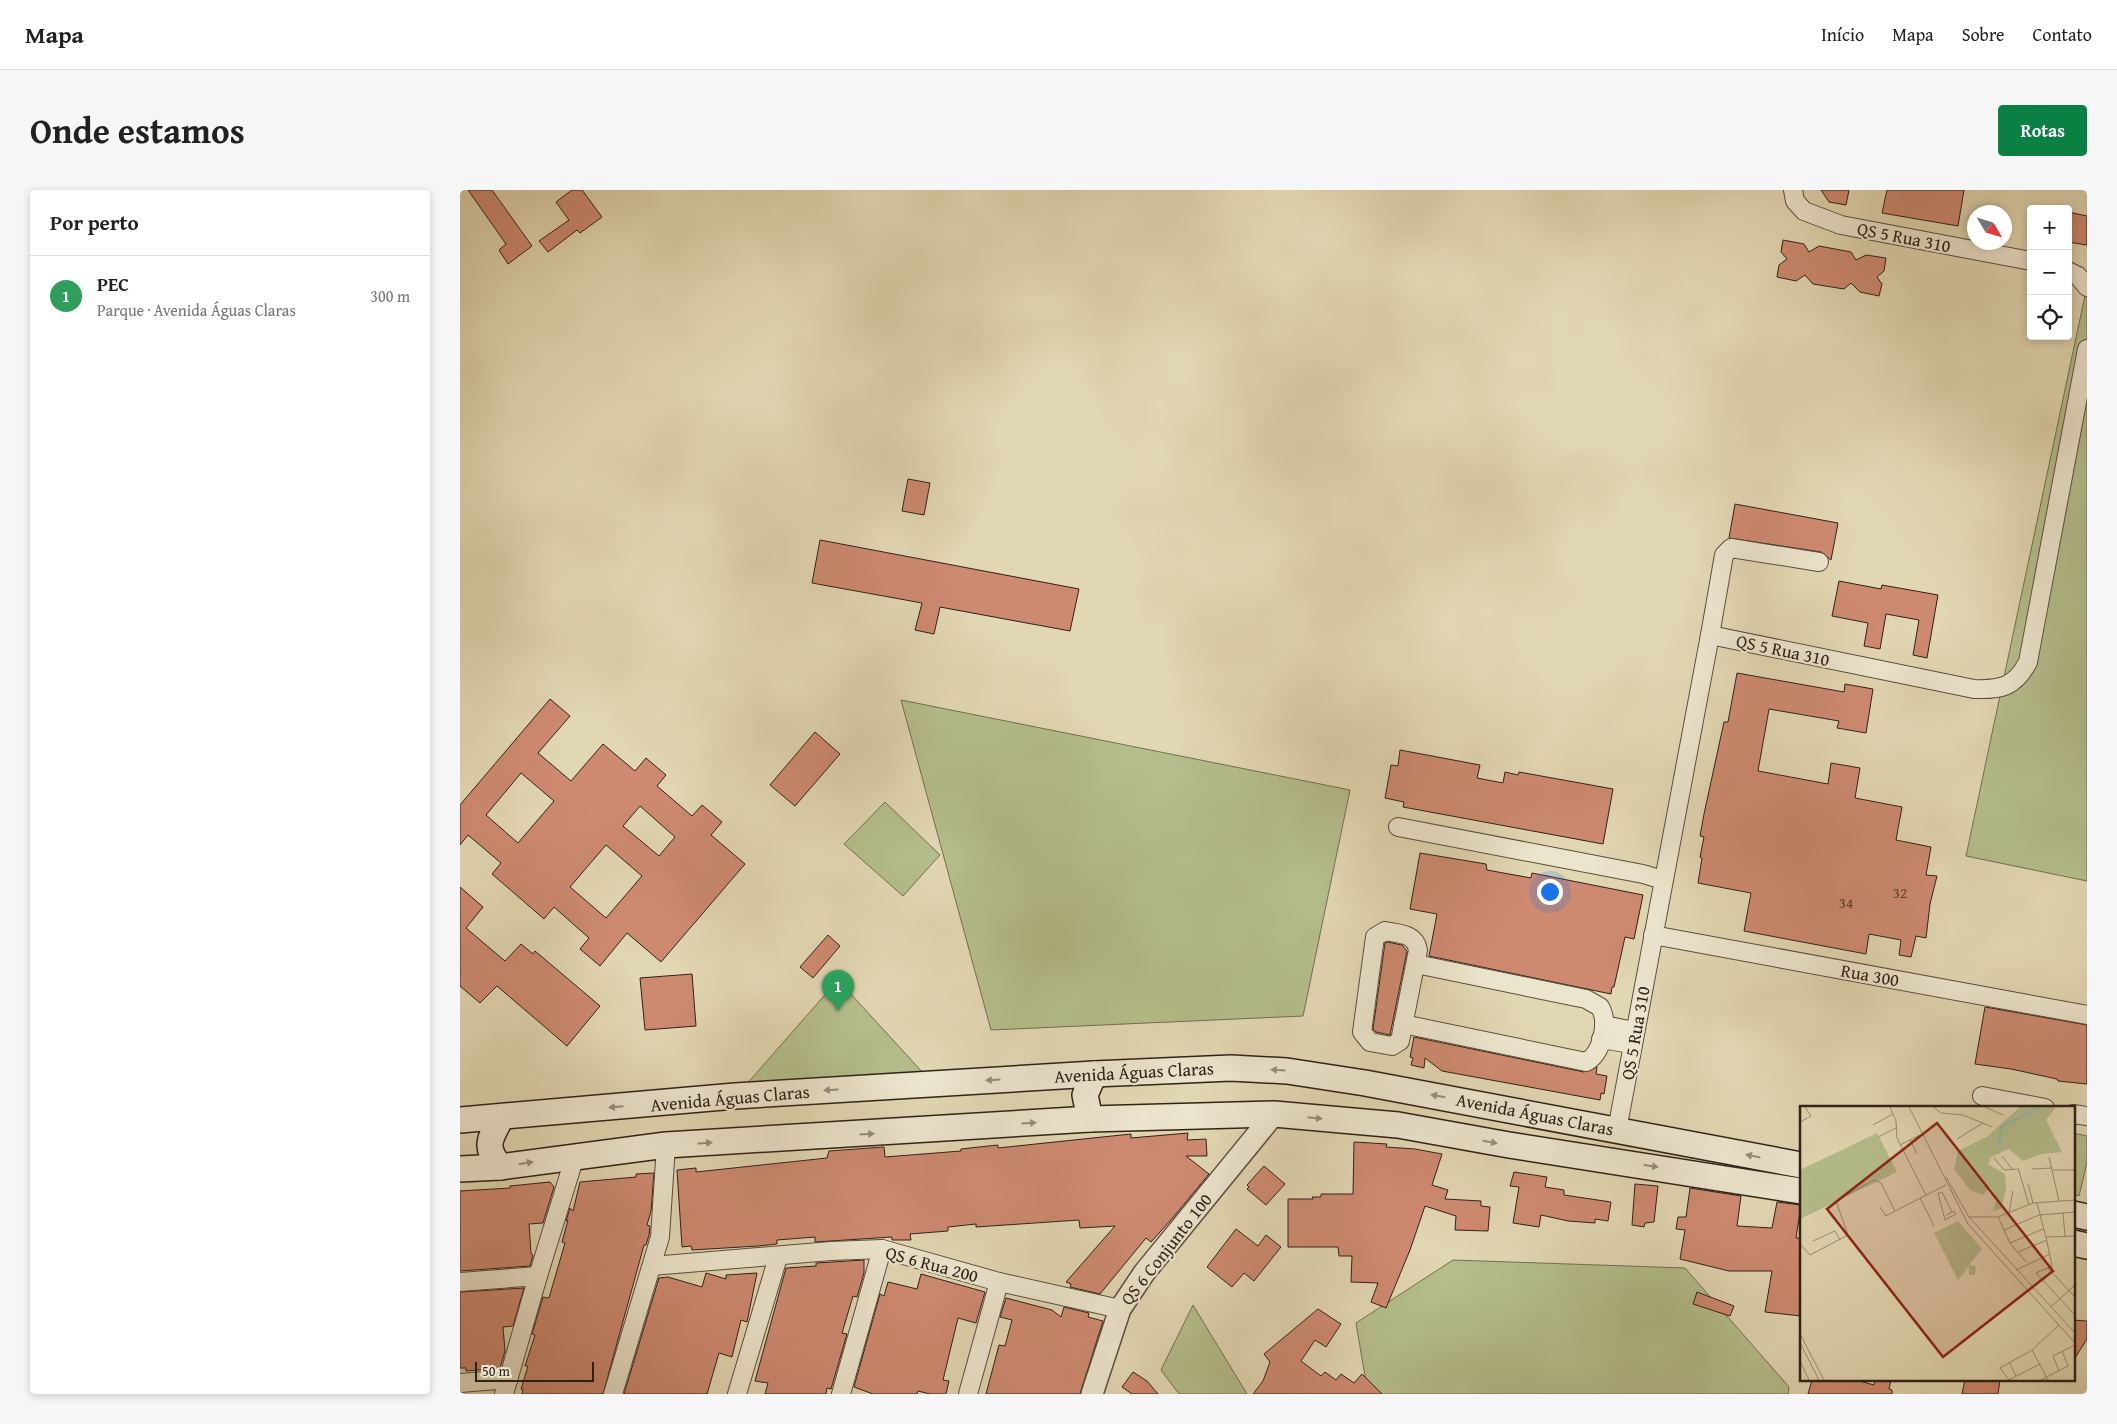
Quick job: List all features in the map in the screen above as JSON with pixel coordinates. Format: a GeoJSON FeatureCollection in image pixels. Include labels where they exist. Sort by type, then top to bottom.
{"type":"FeatureCollection","features":[{"type":"Feature","properties":{"kind":"main road","name":"Avenida Águas Claras"},"geometry":{"type":"LineString","coordinates":[[460,1120],[501,1118],[735,1096],[1094,1074],[1231,1068],[1287,1071],[1365,1083],[1800,1165]]}},
{"type":"Feature","properties":{"kind":"main road"},"geometry":{"type":"LineString","coordinates":[[1090,1119],[1085,1095],[1094,1074]]}},
{"type":"Feature","properties":{"kind":"main road"},"geometry":{"type":"LineString","coordinates":[[1355,1123],[1365,1083]]}},
{"type":"Feature","properties":{"kind":"main road","name":"Avenida Águas Claras"},"geometry":{"type":"LineString","coordinates":[[460,1169],[500,1167],[575,1156],[666,1146],[1090,1119],[1274,1114],[1355,1123],[1398,1125],[1509,1145],[1800,1190]]}},
{"type":"Feature","properties":{"kind":"main road"},"geometry":{"type":"LineString","coordinates":[[500,1167],[491,1155],[489,1139],[501,1118]]}},
{"type":"Feature","properties":{"kind":"main road"},"geometry":{"type":"LineString","coordinates":[[2074,1214],[2087,1216]]}},
{"type":"Feature","properties":{"kind":"main road"},"geometry":{"type":"LineString","coordinates":[[2074,1243],[2087,1246]]}},
{"type":"Feature","properties":{"kind":"street","name":"QS 5 Rua 310"},"geometry":{"type":"LineString","coordinates":[[1794,190],[1795,201],[1804,211],[1816,218],[1841,225],[2027,260]]}},
{"type":"Feature","properties":{"kind":"street"},"geometry":{"type":"LineString","coordinates":[[2072,272],[2078,276],[2087,287]]}},
{"type":"Feature","properties":{"kind":"street","name":"QS 5 Rua 310"},"geometry":{"type":"LineString","coordinates":[[1617,1130],[1710,635],[1974,689],[1992,690],[2017,680],[2028,662],[2087,350]]}},
{"type":"Feature","properties":{"kind":"street"},"geometry":{"type":"LineString","coordinates":[[1710,635],[1724,555],[1727,550],[1731,548],[1819,562]]}},
{"type":"Feature","properties":{"kind":"street"},"geometry":{"type":"LineString","coordinates":[[1398,827],[1644,874],[1663,880]]}},
{"type":"Feature","properties":{"kind":"street"},"geometry":{"type":"LineString","coordinates":[[1385,931],[1414,938],[1418,950],[1416,964],[1400,1041],[1395,1045],[1370,1042],[1362,1032],[1378,933],[1385,931]]}},
{"type":"Feature","properties":{"kind":"street","name":"Rua 300"},"geometry":{"type":"LineString","coordinates":[[1653,935],[2087,1015]]}},
{"type":"Feature","properties":{"kind":"street"},"geometry":{"type":"LineString","coordinates":[[1403,1024],[1586,1062],[1592,1058],[1603,1032],[1600,1007],[1586,999],[1416,964]]}},
{"type":"Feature","properties":{"kind":"street"},"geometry":{"type":"LineString","coordinates":[[1603,1032],[1633,1037]]}},
{"type":"Feature","properties":{"kind":"street"},"geometry":{"type":"LineString","coordinates":[[1982,1096],[2034,1106]]}},
{"type":"Feature","properties":{"kind":"street","name":"QS 6 Conjunto 100"},"geometry":{"type":"LineString","coordinates":[[1092,1394],[1120,1309],[1144,1273],[1274,1114]]}},
{"type":"Feature","properties":{"kind":"street"},"geometry":{"type":"LineString","coordinates":[[2074,1114],[2087,1116]]}},
{"type":"Feature","properties":{"kind":"street"},"geometry":{"type":"LineString","coordinates":[[1246,1115],[1250,1143]]}},
{"type":"Feature","properties":{"kind":"street"},"geometry":{"type":"LineString","coordinates":[[614,1394],[660,1236],[666,1146]]}},
{"type":"Feature","properties":{"kind":"street"},"geometry":{"type":"LineString","coordinates":[[460,1383],[506,1386],[575,1156]]}},
{"type":"Feature","properties":{"kind":"street"},"geometry":{"type":"LineString","coordinates":[[841,1394],[882,1249]]}},
{"type":"Feature","properties":{"kind":"street","name":"QS 6 Rua 200"},"geometry":{"type":"LineString","coordinates":[[652,1266],[778,1257],[830,1251],[882,1249],[999,1282],[1120,1309]]}},
{"type":"Feature","properties":{"kind":"street"},"geometry":{"type":"LineString","coordinates":[[737,1394],[778,1257]]}},
{"type":"Feature","properties":{"kind":"street"},"geometry":{"type":"LineString","coordinates":[[460,1282],[538,1276]]}},
{"type":"Feature","properties":{"kind":"street"},"geometry":{"type":"LineString","coordinates":[[968,1394],[999,1282]]}},
{"type":"Feature","properties":{"kind":"green space"},"geometry":{"type":"Polygon","coordinates":[[[2087,286],[2087,881],[1966,856],[2087,286]]]}},
{"type":"Feature","properties":{"kind":"green space"},"geometry":{"type":"Polygon","coordinates":[[[901,700],[1350,790],[1303,1016],[991,1030],[901,700]]]}},
{"type":"Feature","properties":{"kind":"green space"},"geometry":{"type":"Polygon","coordinates":[[[885,802],[940,855],[903,896],[844,844],[885,802]]]}},
{"type":"Feature","properties":{"kind":"green space"},"geometry":{"type":"Polygon","coordinates":[[[838,980],[925,1075],[745,1086],[838,980]]]}},
{"type":"Feature","properties":{"kind":"green space"},"geometry":{"type":"Polygon","coordinates":[[[2074,1133],[2087,1136],[2087,1162],[2079,1196],[2074,1194],[2074,1133]]]}},
{"type":"Feature","properties":{"kind":"green space"},"geometry":{"type":"Polygon","coordinates":[[[1453,1260],[1685,1268],[1789,1387],[1788,1394],[1368,1394],[1356,1323],[1453,1260]]]}},
{"type":"Feature","properties":{"kind":"green space"},"geometry":{"type":"Polygon","coordinates":[[[1193,1305],[1247,1394],[1179,1394],[1161,1370],[1193,1305]]]}},
{"type":"Feature","properties":{"kind":"building"},"geometry":{"type":"Polygon","coordinates":[[[468,190],[492,190],[532,246],[508,264],[499,250],[506,244],[468,190]]]}},
{"type":"Feature","properties":{"kind":"building"},"geometry":{"type":"Polygon","coordinates":[[[572,190],[582,190],[602,217],[580,233],[577,230],[548,252],[539,241],[569,220],[556,202],[572,190]]]}},
{"type":"Feature","properties":{"kind":"building"},"geometry":{"type":"Polygon","coordinates":[[[1821,190],[1849,190],[1846,205],[1829,202],[1821,190]]]}},
{"type":"Feature","properties":{"kind":"building"},"geometry":{"type":"Polygon","coordinates":[[[1887,190],[1964,190],[1958,226],[1882,213],[1887,190]]]}},
{"type":"Feature","properties":{"kind":"building"},"geometry":{"type":"Polygon","coordinates":[[[2072,213],[2087,216],[2087,245],[2072,243],[2072,213]]]}},
{"type":"Feature","properties":{"kind":"building"},"geometry":{"type":"Polygon","coordinates":[[[1783,240],[1804,244],[1809,252],[1819,246],[1851,252],[1856,260],[1866,255],[1886,258],[1884,271],[1877,277],[1882,284],[1879,296],[1860,292],[1851,283],[1844,289],[1813,284],[1805,275],[1796,281],[1777,277],[1779,265],[1787,259],[1781,252],[1783,240]]]}},
{"type":"Feature","properties":{"kind":"building"},"geometry":{"type":"Polygon","coordinates":[[[908,479],[930,483],[924,515],[902,511],[908,479]]]}},
{"type":"Feature","properties":{"kind":"building"},"geometry":{"type":"Polygon","coordinates":[[[1735,504],[1838,523],[1831,560],[1821,552],[1729,538],[1735,504]]]}},
{"type":"Feature","properties":{"kind":"building"},"geometry":{"type":"Polygon","coordinates":[[[820,540],[1079,589],[1070,631],[940,607],[934,634],[915,630],[922,603],[812,583],[820,540]]]}},
{"type":"Feature","properties":{"kind":"building"},"geometry":{"type":"Polygon","coordinates":[[[1839,581],[1881,589],[1882,585],[1938,595],[1927,658],[1913,655],[1919,620],[1886,614],[1880,649],[1864,646],[1868,623],[1832,616],[1839,581]]]}},
{"type":"Feature","properties":{"kind":"building"},"geometry":{"type":"Polygon","coordinates":[[[1737,673],[1844,692],[1845,684],[1873,689],[1866,733],[1837,728],[1839,721],[1769,709],[1758,771],[1828,784],[1831,763],[1860,768],[1855,798],[1902,807],[1896,840],[1931,847],[1926,875],[1937,876],[1930,904],[1926,938],[1916,936],[1911,957],[1899,955],[1901,940],[1869,934],[1866,954],[1744,931],[1751,893],[1698,883],[1704,837],[1700,836],[1704,814],[1724,722],[1728,722],[1737,673]]]}},
{"type":"Feature","properties":{"kind":"building"},"geometry":{"type":"Polygon","coordinates":[[[550,699],[570,716],[538,753],[571,781],[603,744],[635,771],[646,758],[666,775],[657,786],[692,816],[702,805],[722,822],[711,835],[745,864],[661,962],[627,933],[600,966],[580,949],[589,938],[554,907],[544,919],[492,874],[501,863],[468,835],[460,845],[460,805],[550,699]],[[521,773],[486,815],[518,843],[554,801],[521,773]],[[640,806],[623,826],[659,856],[675,837],[640,806]],[[606,845],[570,887],[606,918],[642,876],[606,845]]]}},
{"type":"Feature","properties":{"kind":"building"},"geometry":{"type":"Polygon","coordinates":[[[815,732],[840,754],[795,806],[770,785],[815,732]]]}},
{"type":"Feature","properties":{"kind":"building"},"geometry":{"type":"Polygon","coordinates":[[[1400,750],[1480,765],[1477,778],[1503,783],[1505,772],[1518,775],[1519,772],[1613,789],[1603,844],[1403,807],[1404,802],[1385,798],[1391,765],[1398,766],[1400,750]]]}},
{"type":"Feature","properties":{"kind":"building"},"geometry":{"type":"Polygon","coordinates":[[[1420,853],[1486,864],[1487,870],[1531,878],[1532,873],[1643,895],[1634,939],[1625,937],[1611,994],[1429,956],[1437,914],[1410,909],[1420,853]]]}},
{"type":"Feature","properties":{"kind":"building"},"geometry":{"type":"Polygon","coordinates":[[[460,887],[483,907],[466,928],[505,961],[521,944],[533,954],[535,951],[600,1006],[567,1046],[497,986],[480,1003],[460,986],[460,887]]]}},
{"type":"Feature","properties":{"kind":"building"},"geometry":{"type":"Polygon","coordinates":[[[828,935],[840,946],[813,978],[800,967],[828,935]]]}},
{"type":"Feature","properties":{"kind":"building"},"geometry":{"type":"Polygon","coordinates":[[[1385,943],[1402,945],[1407,951],[1390,1035],[1376,1032],[1373,1029],[1385,943]]]}},
{"type":"Feature","properties":{"kind":"building"},"geometry":{"type":"Polygon","coordinates":[[[692,974],[696,1026],[645,1030],[640,978],[692,974]]]}},
{"type":"Feature","properties":{"kind":"building"},"geometry":{"type":"Polygon","coordinates":[[[1985,1007],[2087,1025],[2087,1084],[2058,1081],[2057,1079],[2011,1069],[1975,1064],[1985,1007]]]}},
{"type":"Feature","properties":{"kind":"building"},"geometry":{"type":"Polygon","coordinates":[[[1414,1037],[1584,1072],[1597,1067],[1596,1074],[1607,1076],[1604,1094],[1601,1093],[1600,1100],[1442,1071],[1425,1058],[1424,1068],[1411,1065],[1413,1058],[1410,1057],[1414,1037]]]}},
{"type":"Feature","properties":{"kind":"building"},"geometry":{"type":"Polygon","coordinates":[[[1188,1133],[1187,1140],[1206,1139],[1207,1156],[1186,1156],[1209,1174],[1151,1242],[1146,1238],[1100,1294],[1070,1287],[1071,1284],[1066,1282],[1115,1226],[1080,1228],[1079,1220],[976,1227],[976,1224],[948,1227],[948,1231],[910,1234],[911,1240],[892,1240],[892,1237],[815,1242],[815,1237],[777,1240],[777,1244],[758,1246],[692,1250],[691,1246],[682,1247],[677,1170],[696,1168],[696,1172],[827,1158],[829,1151],[884,1147],[885,1157],[961,1151],[961,1149],[998,1145],[998,1148],[1131,1134],[1131,1138],[1188,1133]]]}},
{"type":"Feature","properties":{"kind":"building"},"geometry":{"type":"Polygon","coordinates":[[[1354,1142],[1387,1144],[1386,1147],[1415,1149],[1442,1154],[1432,1185],[1448,1190],[1445,1199],[1481,1201],[1481,1206],[1490,1207],[1488,1231],[1455,1230],[1456,1216],[1425,1206],[1410,1250],[1386,1308],[1371,1302],[1378,1283],[1351,1282],[1352,1256],[1339,1256],[1338,1247],[1288,1247],[1288,1199],[1313,1199],[1312,1197],[1321,1197],[1321,1194],[1353,1194],[1354,1142]]]}},
{"type":"Feature","properties":{"kind":"building"},"geometry":{"type":"Polygon","coordinates":[[[1264,1166],[1285,1184],[1266,1205],[1247,1189],[1249,1187],[1247,1185],[1264,1166]]]}},
{"type":"Feature","properties":{"kind":"building"},"geometry":{"type":"Polygon","coordinates":[[[1514,1172],[1547,1177],[1545,1187],[1564,1190],[1564,1195],[1611,1202],[1608,1221],[1595,1219],[1595,1223],[1568,1221],[1541,1215],[1539,1227],[1513,1223],[1519,1187],[1510,1186],[1514,1172]]]}},
{"type":"Feature","properties":{"kind":"building"},"geometry":{"type":"Polygon","coordinates":[[[654,1173],[651,1211],[647,1225],[650,1226],[649,1235],[646,1245],[644,1245],[603,1394],[522,1394],[523,1389],[521,1389],[528,1366],[525,1366],[535,1335],[532,1334],[543,1297],[549,1298],[565,1243],[562,1242],[568,1220],[566,1221],[570,1208],[573,1211],[580,1182],[636,1177],[636,1174],[654,1173]]]}},
{"type":"Feature","properties":{"kind":"building"},"geometry":{"type":"Polygon","coordinates":[[[550,1182],[554,1187],[543,1223],[529,1224],[531,1254],[533,1255],[530,1266],[460,1271],[460,1191],[510,1188],[510,1186],[550,1182]]]}},
{"type":"Feature","properties":{"kind":"building"},"geometry":{"type":"Polygon","coordinates":[[[1635,1184],[1658,1186],[1654,1222],[1645,1223],[1644,1227],[1632,1225],[1635,1184]]]}},
{"type":"Feature","properties":{"kind":"building"},"geometry":{"type":"Polygon","coordinates":[[[1690,1188],[1741,1196],[1737,1226],[1772,1228],[1777,1202],[1800,1205],[1796,1238],[1800,1238],[1800,1316],[1765,1312],[1772,1271],[1729,1271],[1680,1259],[1685,1230],[1676,1229],[1678,1217],[1686,1217],[1690,1188]]]}},
{"type":"Feature","properties":{"kind":"building"},"geometry":{"type":"Polygon","coordinates":[[[1236,1229],[1258,1246],[1266,1235],[1281,1247],[1254,1281],[1244,1273],[1232,1287],[1207,1267],[1236,1229]]]}},
{"type":"Feature","properties":{"kind":"building"},"geometry":{"type":"Polygon","coordinates":[[[864,1260],[864,1273],[857,1297],[853,1296],[842,1333],[847,1334],[831,1389],[827,1388],[826,1394],[765,1394],[768,1383],[755,1381],[786,1268],[816,1266],[816,1263],[864,1260]]]}},
{"type":"Feature","properties":{"kind":"building"},"geometry":{"type":"Polygon","coordinates":[[[706,1273],[726,1279],[726,1275],[757,1273],[747,1322],[741,1320],[732,1357],[719,1353],[707,1394],[624,1394],[659,1278],[668,1277],[702,1287],[706,1273]]]}},
{"type":"Feature","properties":{"kind":"building"},"geometry":{"type":"Polygon","coordinates":[[[921,1274],[985,1292],[976,1323],[958,1318],[943,1380],[949,1381],[946,1394],[930,1394],[918,1391],[917,1394],[873,1394],[854,1387],[880,1294],[884,1296],[888,1282],[917,1289],[921,1274]]]}},
{"type":"Feature","properties":{"kind":"building"},"geometry":{"type":"Polygon","coordinates":[[[524,1288],[513,1326],[503,1327],[505,1351],[500,1368],[466,1371],[466,1368],[460,1368],[460,1292],[524,1288]]]}},
{"type":"Feature","properties":{"kind":"building"},"geometry":{"type":"Polygon","coordinates":[[[1697,1292],[1734,1306],[1730,1316],[1693,1304],[1697,1292]]]}},
{"type":"Feature","properties":{"kind":"building"},"geometry":{"type":"Polygon","coordinates":[[[1006,1298],[1052,1310],[1061,1317],[1064,1307],[1089,1313],[1088,1317],[1103,1321],[1080,1394],[986,1394],[999,1345],[1005,1346],[1012,1320],[1000,1317],[1006,1298]]]}},
{"type":"Feature","properties":{"kind":"building"},"geometry":{"type":"Polygon","coordinates":[[[1318,1309],[1341,1324],[1326,1347],[1315,1340],[1301,1361],[1321,1376],[1325,1372],[1336,1380],[1341,1374],[1354,1383],[1362,1374],[1382,1394],[1253,1394],[1263,1381],[1270,1362],[1264,1354],[1318,1309]]]}},
{"type":"Feature","properties":{"kind":"building"},"geometry":{"type":"Polygon","coordinates":[[[2074,1320],[2087,1321],[2087,1339],[2074,1359],[2074,1320]]]}},
{"type":"Feature","properties":{"kind":"building"},"geometry":{"type":"Polygon","coordinates":[[[1133,1372],[1147,1381],[1158,1394],[1132,1394],[1122,1387],[1133,1372]]]}},
{"type":"Feature","properties":{"kind":"building"},"geometry":{"type":"Polygon","coordinates":[[[1811,1382],[1863,1382],[1874,1385],[1875,1382],[1891,1382],[1889,1389],[1892,1390],[1892,1394],[1808,1394],[1811,1382]]]}},
{"type":"Feature","properties":{"kind":"building"},"geometry":{"type":"Polygon","coordinates":[[[1965,1382],[2000,1382],[1998,1394],[1962,1394],[1965,1382]]]}},
{"type":"Feature","properties":{"kind":"place","name":"PEC"},"geometry":{"type":"Point","coordinates":[838,1011]}}]}
